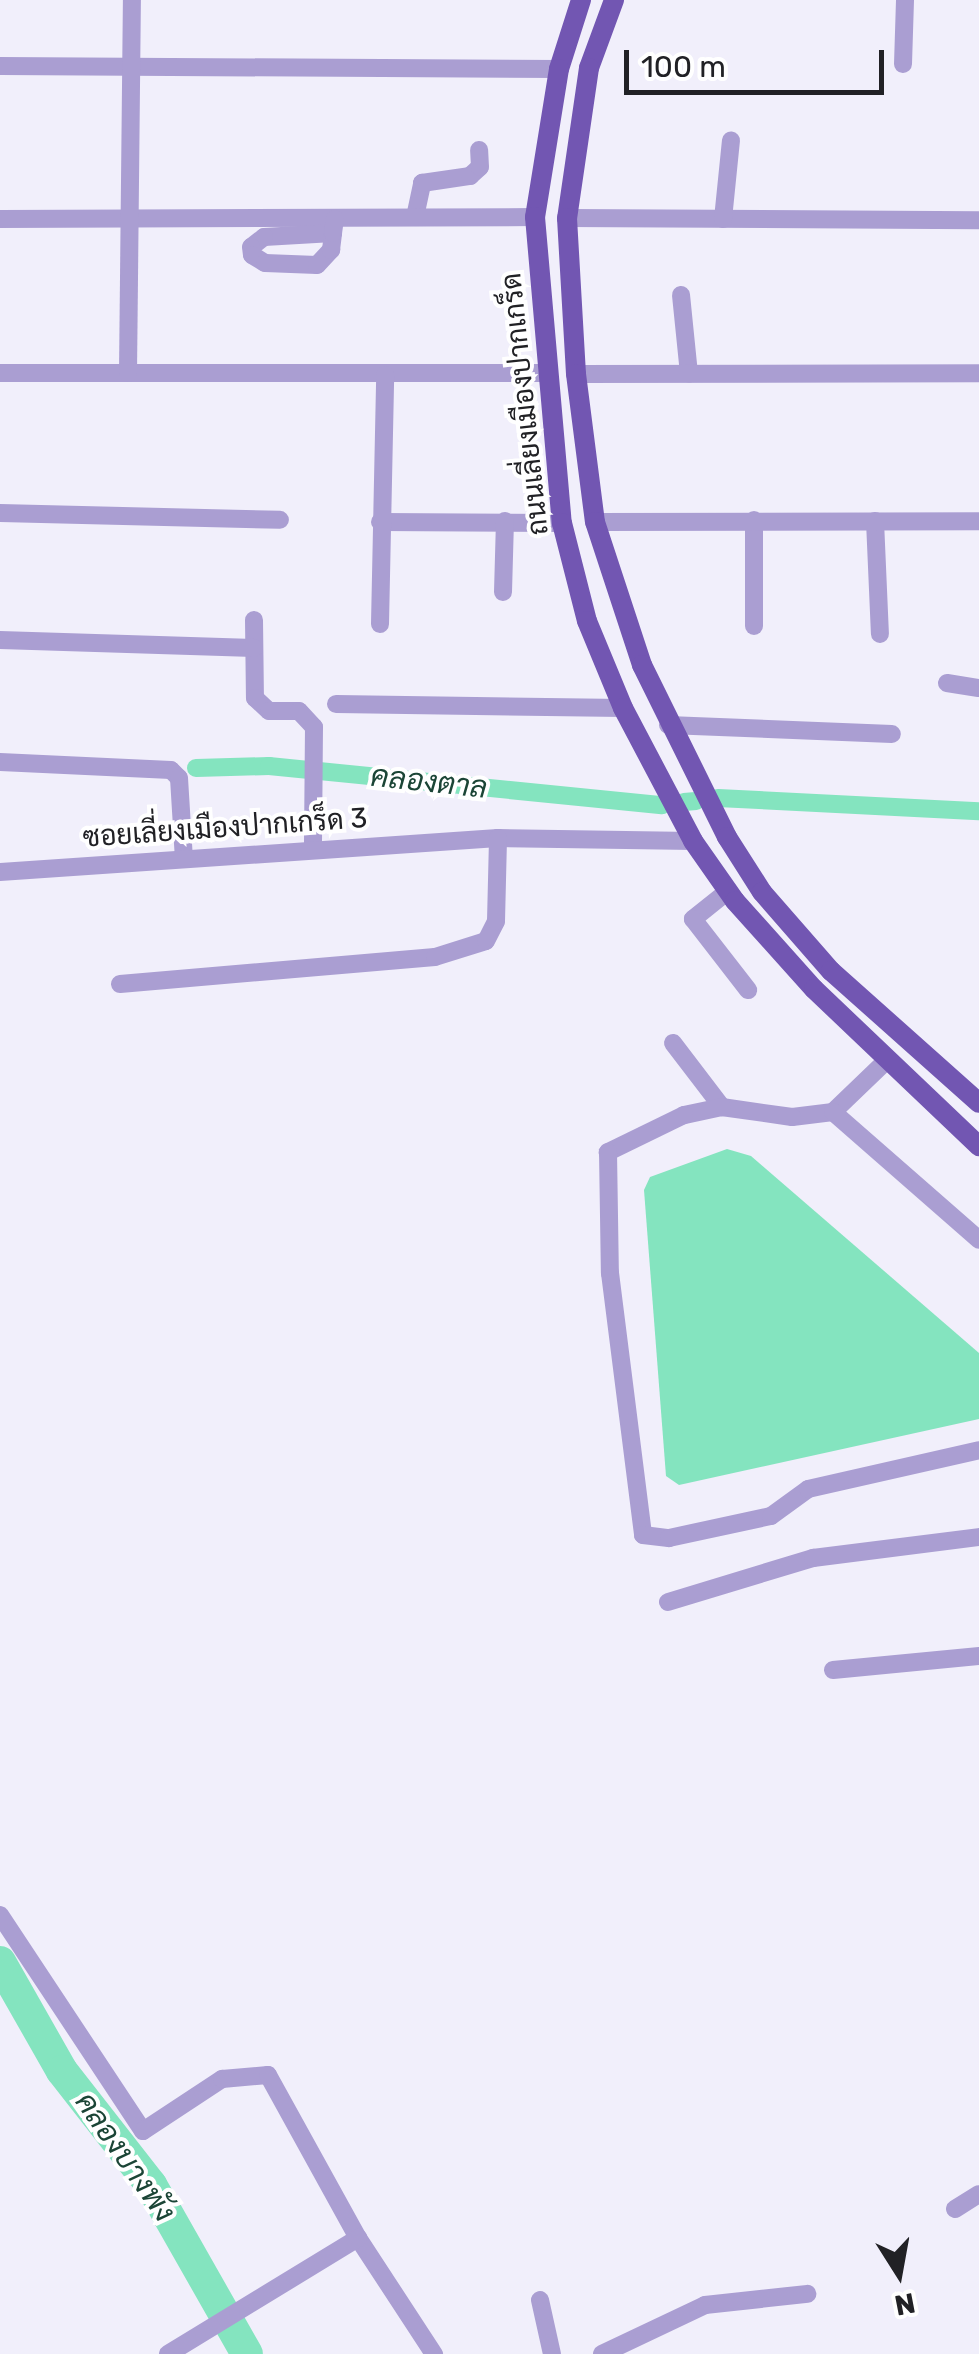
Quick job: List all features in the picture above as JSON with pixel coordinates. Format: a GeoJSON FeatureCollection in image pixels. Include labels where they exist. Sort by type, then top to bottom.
{"type":"FeatureCollection","features":[{"type":"Feature","properties":{"kind":"main road","name":"ถนนเลี่ยงเมืองปากเกร็ด"},"geometry":{"type":"LineString","coordinates":[[582,0],[559,69],[535,217],[562,522],[587,621],[623,708],[693,841],[728,891],[886,1061],[979,1146]]}},
{"type":"Feature","properties":{"kind":"main road","name":"ถนนเลี่ยงเมืองปากเกร็ด"},"geometry":{"type":"LineString","coordinates":[[614,0],[589,68],[567,218],[576,374],[596,522],[668,725],[762,892],[831,972],[979,1103]]}},
{"type":"Feature","properties":{"kind":"street"},"geometry":{"type":"LineString","coordinates":[[128,373],[132,0]]}},
{"type":"Feature","properties":{"kind":"street"},"geometry":{"type":"LineString","coordinates":[[903,64],[905,0]]}},
{"type":"Feature","properties":{"kind":"street"},"geometry":{"type":"LineString","coordinates":[[0,66],[559,69]]}},
{"type":"Feature","properties":{"kind":"street"},"geometry":{"type":"LineString","coordinates":[[723,219],[731,140]]}},
{"type":"Feature","properties":{"kind":"street"},"geometry":{"type":"LineString","coordinates":[[415,217],[422,183],[470,176],[480,167],[480,150]]}},
{"type":"Feature","properties":{"kind":"street"},"geometry":{"type":"LineString","coordinates":[[0,219],[334,226],[415,217],[535,217]]}},
{"type":"Feature","properties":{"kind":"street"},"geometry":{"type":"LineString","coordinates":[[567,218],[979,220]]}},
{"type":"Feature","properties":{"kind":"street"},"geometry":{"type":"LineString","coordinates":[[681,296],[689,374]]}},
{"type":"Feature","properties":{"kind":"street"},"geometry":{"type":"LineString","coordinates":[[0,373],[546,373]]}},
{"type":"Feature","properties":{"kind":"street"},"geometry":{"type":"LineString","coordinates":[[576,374],[979,373]]}},
{"type":"Feature","properties":{"kind":"street"},"geometry":{"type":"LineString","coordinates":[[380,624],[385,375]]}},
{"type":"Feature","properties":{"kind":"street"},"geometry":{"type":"LineString","coordinates":[[0,512],[280,520]]}},
{"type":"Feature","properties":{"kind":"street"},"geometry":{"type":"LineString","coordinates":[[754,520],[754,626]]}},
{"type":"Feature","properties":{"kind":"street"},"geometry":{"type":"LineString","coordinates":[[596,522],[979,520]]}},
{"type":"Feature","properties":{"kind":"street"},"geometry":{"type":"LineString","coordinates":[[503,592],[505,521]]}},
{"type":"Feature","properties":{"kind":"street"},"geometry":{"type":"LineString","coordinates":[[875,521],[880,634]]}},
{"type":"Feature","properties":{"kind":"street"},"geometry":{"type":"LineString","coordinates":[[380,522],[562,522]]}},
{"type":"Feature","properties":{"kind":"street"},"geometry":{"type":"LineString","coordinates":[[254,620],[253,690],[260,705],[299,711],[314,727],[313,848]]}},
{"type":"Feature","properties":{"kind":"street"},"geometry":{"type":"LineString","coordinates":[[0,640],[254,648]]}},
{"type":"Feature","properties":{"kind":"street"},"geometry":{"type":"LineString","coordinates":[[947,682],[979,688]]}},
{"type":"Feature","properties":{"kind":"street"},"geometry":{"type":"LineString","coordinates":[[336,704],[623,708]]}},
{"type":"Feature","properties":{"kind":"street"},"geometry":{"type":"LineString","coordinates":[[668,725],[892,734]]}},
{"type":"Feature","properties":{"kind":"street"},"geometry":{"type":"LineString","coordinates":[[0,762],[171,770],[178,778],[184,859]]}},
{"type":"Feature","properties":{"kind":"street"},"geometry":{"type":"LineString","coordinates":[[120,984],[435,957],[486,941],[496,920],[498,838]]}},
{"type":"Feature","properties":{"kind":"street","name":"ซอยเลี่ยงเมืองปากเกร็ด 3"},"geometry":{"type":"LineString","coordinates":[[0,872],[498,838],[693,841]]}},
{"type":"Feature","properties":{"kind":"street"},"geometry":{"type":"LineString","coordinates":[[728,891],[693,918],[748,990]]}},
{"type":"Feature","properties":{"kind":"street"},"geometry":{"type":"LineString","coordinates":[[673,1044],[722,1107]]}},
{"type":"Feature","properties":{"kind":"street"},"geometry":{"type":"LineString","coordinates":[[886,1061],[833,1112],[792,1117],[722,1107],[684,1114],[616,1145],[606,1158],[610,1273],[642,1535],[669,1538],[771,1516],[808,1489],[979,1450]]}},
{"type":"Feature","properties":{"kind":"street"},"geometry":{"type":"LineString","coordinates":[[833,1112],[979,1240]]}},
{"type":"Feature","properties":{"kind":"street"},"geometry":{"type":"LineString","coordinates":[[668,1602],[813,1558],[979,1536]]}},
{"type":"Feature","properties":{"kind":"street"},"geometry":{"type":"LineString","coordinates":[[832,1670],[979,1656]]}},
{"type":"Feature","properties":{"kind":"street"},"geometry":{"type":"LineString","coordinates":[[0,1915],[143,2132],[222,2079],[268,2075],[358,2238],[434,2354]]}},
{"type":"Feature","properties":{"kind":"street"},"geometry":{"type":"LineString","coordinates":[[955,2209],[979,2194]]}},
{"type":"Feature","properties":{"kind":"street"},"geometry":{"type":"LineString","coordinates":[[168,2354],[358,2238]]}},
{"type":"Feature","properties":{"kind":"street"},"geometry":{"type":"LineString","coordinates":[[602,2354],[705,2305],[807,2294]]}},
{"type":"Feature","properties":{"kind":"street"},"geometry":{"type":"LineString","coordinates":[[540,2300],[552,2354]]}},
{"type":"Feature","properties":{"kind":"shaded area"},"geometry":{"type":"Polygon","coordinates":[[[727,1149],[751,1156],[979,1353],[979,1419],[679,1485],[666,1476],[644,1190],[650,1177],[727,1149]]]}},
{"type":"Feature","properties":{"kind":"waterway","name":"คลองตาล"},"geometry":{"type":"LineString","coordinates":[[196,768],[269,766],[662,805]]}},
{"type":"Feature","properties":{"kind":"waterway","name":"คลองตาล"},"geometry":{"type":"LineString","coordinates":[[718,798],[979,811]]}},
{"type":"Feature","properties":{"kind":"waterway","name":"คลองตาล"},"geometry":{"type":"LineString","coordinates":[[684,802],[696,801]]}},
{"type":"Feature","properties":{"kind":"waterway","name":"คลองบางพัง"},"geometry":{"type":"LineString","coordinates":[[0,1962],[62,2071],[151,2185],[247,2354]]}}]}
